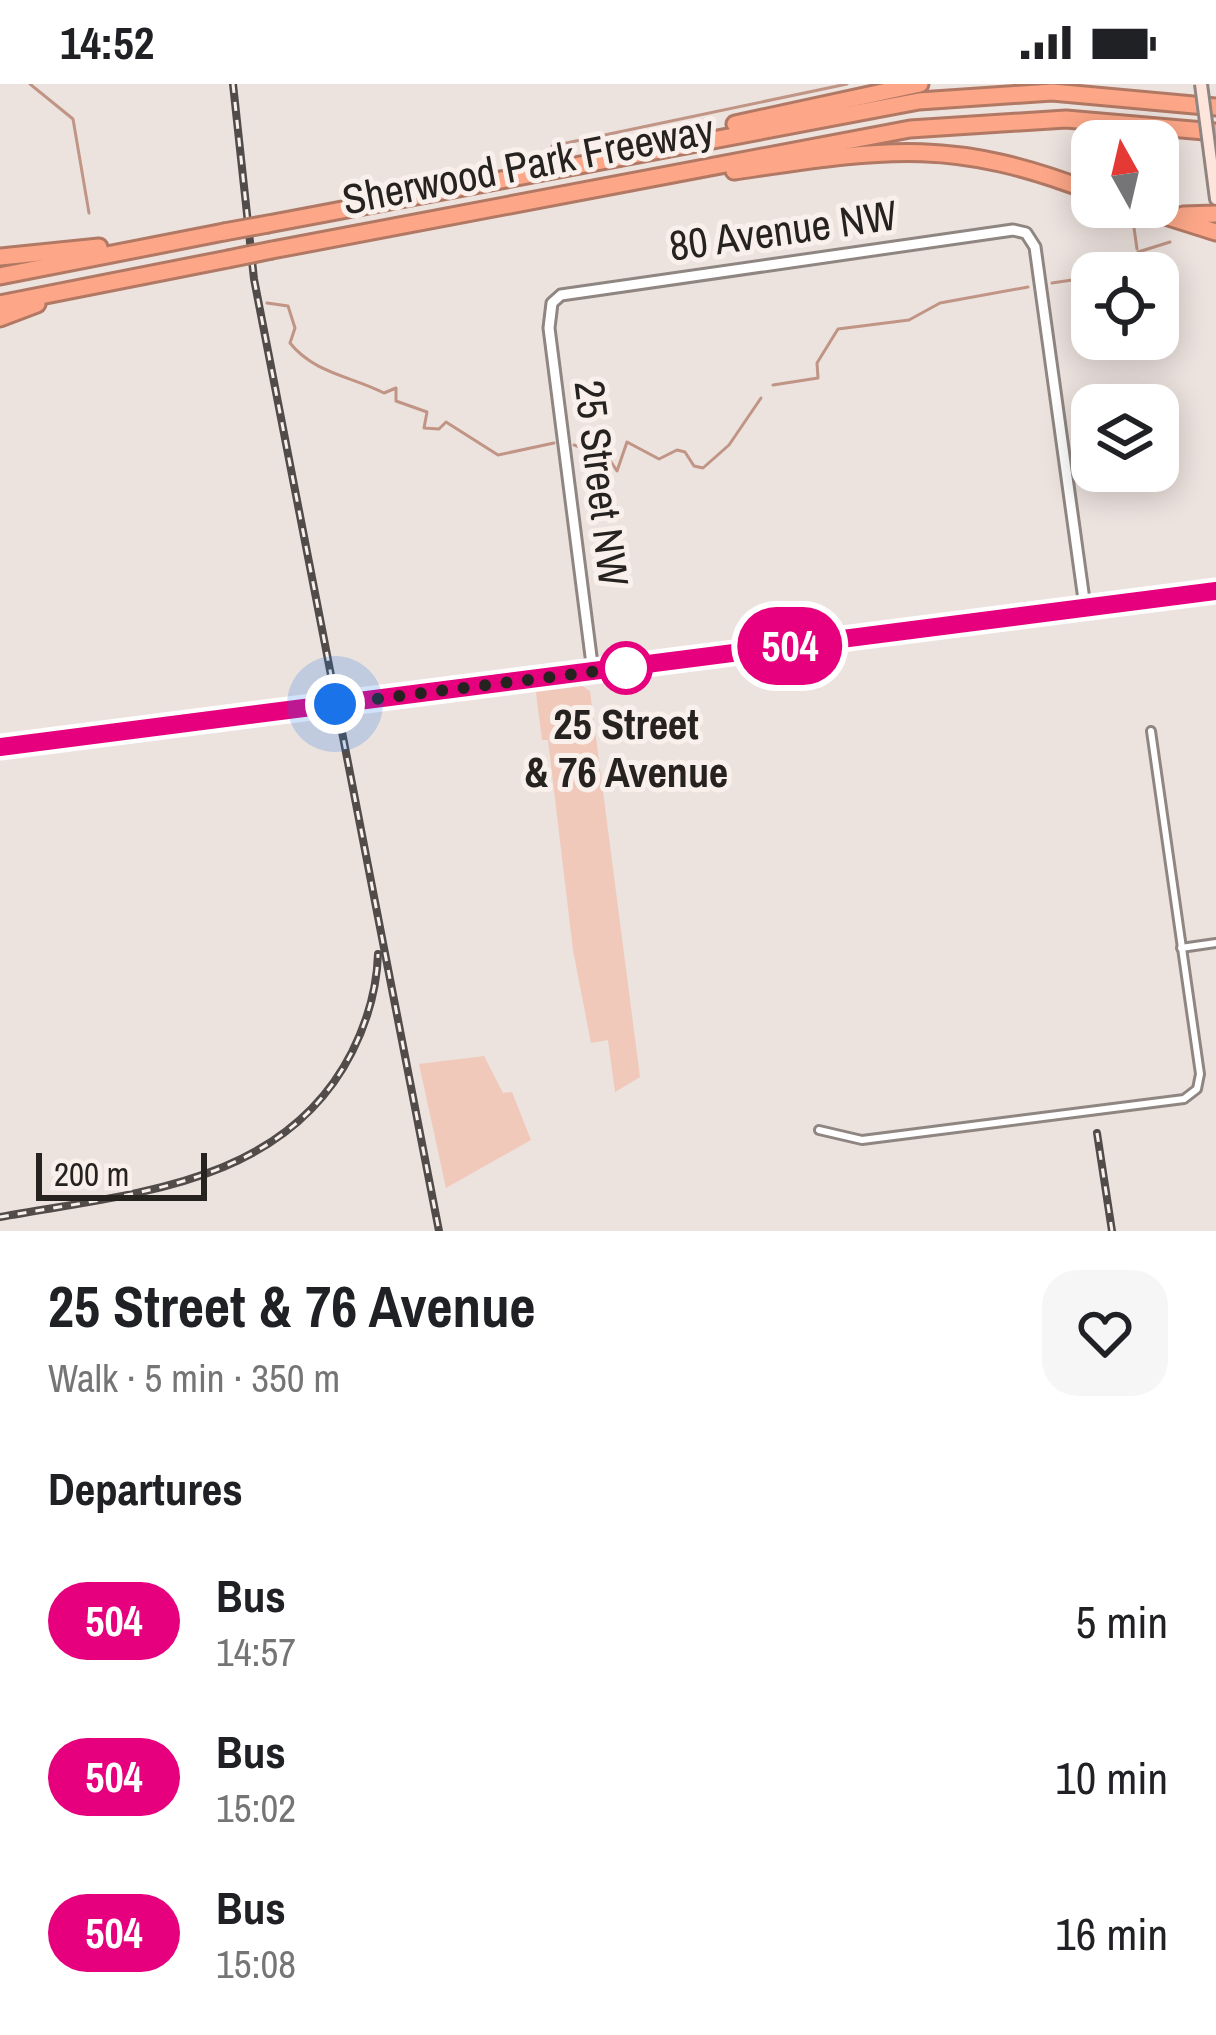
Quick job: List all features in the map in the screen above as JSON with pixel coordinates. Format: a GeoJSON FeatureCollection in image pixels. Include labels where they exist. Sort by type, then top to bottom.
{"type":"FeatureCollection","features":[{"type":"Feature","properties":{"kind":"highway"},"geometry":{"type":"LineString","coordinates":[[476,184],[920,84]]}},
{"type":"Feature","properties":{"kind":"highway","name":"Sherwood Park Freeway"},"geometry":{"type":"LineString","coordinates":[[0,276],[920,101],[1052,92],[1216,107]]}},
{"type":"Feature","properties":{"kind":"highway","name":"Sherwood Park Freeway"},"geometry":{"type":"LineString","coordinates":[[0,304],[873,135],[970,122],[1104,120],[1216,132]]}},
{"type":"Feature","properties":{"kind":"highway"},"geometry":{"type":"LineString","coordinates":[[606,186],[914,149],[988,158],[1071,184]]}},
{"type":"Feature","properties":{"kind":"highway"},"geometry":{"type":"LineString","coordinates":[[1179,213],[1216,214]]}},
{"type":"Feature","properties":{"kind":"highway"},"geometry":{"type":"LineString","coordinates":[[1179,220],[1216,232]]}},
{"type":"Feature","properties":{"kind":"highway"},"geometry":{"type":"LineString","coordinates":[[0,256],[203,236]]}},
{"type":"Feature","properties":{"kind":"highway"},"geometry":{"type":"LineString","coordinates":[[0,318],[97,285]]}},
{"type":"Feature","properties":{"kind":"main road"},"geometry":{"type":"LineString","coordinates":[[1201,84],[1216,199]]}},
{"type":"Feature","properties":{"kind":"street","name":"80 Avenue NW"},"geometry":{"type":"LineString","coordinates":[[552,303],[561,295],[1013,230],[1026,233],[1035,247],[1085,608]]}},
{"type":"Feature","properties":{"kind":"street","name":"25 Street NW"},"geometry":{"type":"LineString","coordinates":[[552,303],[549,328],[593,672]]}},
{"type":"Feature","properties":{"kind":"street"},"geometry":{"type":"LineString","coordinates":[[0,747],[1216,591]]}},
{"type":"Feature","properties":{"kind":"street"},"geometry":{"type":"LineString","coordinates":[[819,1130],[862,1140],[1184,1099],[1197,1089],[1200,1074],[1151,731]]}},
{"type":"Feature","properties":{"kind":"street"},"geometry":{"type":"LineString","coordinates":[[1181,948],[1216,943]]}},
{"type":"Feature","properties":{"kind":"shaded area"},"geometry":{"type":"Polygon","coordinates":[[[572,679],[590,691],[640,1077],[615,1092],[608,1040],[591,1043],[573,950],[548,740],[542,740],[536,693],[540,685],[572,679]]]}},
{"type":"Feature","properties":{"kind":"shaded area"},"geometry":{"type":"Polygon","coordinates":[[[484,1056],[503,1093],[512,1092],[531,1140],[446,1188],[419,1064],[484,1056]]]}},
{"type":"Feature","properties":{"kind":"waterway"},"geometry":{"type":"LineString","coordinates":[[30,84],[73,119],[89,213]]}},
{"type":"Feature","properties":{"kind":"waterway"},"geometry":{"type":"LineString","coordinates":[[552,146],[847,84]]}},
{"type":"Feature","properties":{"kind":"waterway"},"geometry":{"type":"LineString","coordinates":[[1134,228],[1137,249]]}},
{"type":"Feature","properties":{"kind":"waterway"},"geometry":{"type":"LineString","coordinates":[[1138,252],[1170,242]]}},
{"type":"Feature","properties":{"kind":"waterway"},"geometry":{"type":"LineString","coordinates":[[1052,283],[1071,280]]}},
{"type":"Feature","properties":{"kind":"waterway"},"geometry":{"type":"LineString","coordinates":[[773,385],[818,378],[817,363],[838,329],[909,320],[940,303],[1028,287]]}},
{"type":"Feature","properties":{"kind":"waterway"},"geometry":{"type":"LineString","coordinates":[[267,303],[288,306],[295,328],[290,343],[300,353],[321,368],[384,393],[396,388],[396,401],[427,412],[424,428],[439,429],[446,422],[498,455],[554,443]]}},
{"type":"Feature","properties":{"kind":"waterway"},"geometry":{"type":"LineString","coordinates":[[574,445],[607,456],[617,471],[627,442],[659,459],[677,450],[685,452],[694,466],[703,468],[729,445],[761,398]]}},
{"type":"Feature","properties":{"kind":"railway"},"geometry":{"type":"LineString","coordinates":[[233,84],[254,279],[439,1231]]}},
{"type":"Feature","properties":{"kind":"railway"},"geometry":{"type":"LineString","coordinates":[[0,1217],[151,1190],[200,1176],[246,1157],[287,1131],[323,1097],[352,1052],[370,1004],[378,954]]}},
{"type":"Feature","properties":{"kind":"railway"},"geometry":{"type":"LineString","coordinates":[[1097,1133],[1112,1231]]}},
{"type":"Feature","properties":{"kind":"bus line","name":"504"},"geometry":{"type":"LineString","coordinates":[[0,747],[1216,591]]}},
{"type":"Feature","properties":{"kind":"place","name":"25 Street & 76 Avenue"},"geometry":{"type":"Point","coordinates":[626,668]}},
{"type":"Feature","properties":{"kind":"route"},"geometry":{"type":"LineString","coordinates":[[335,704],[631,667],[626,668]]}}]}
